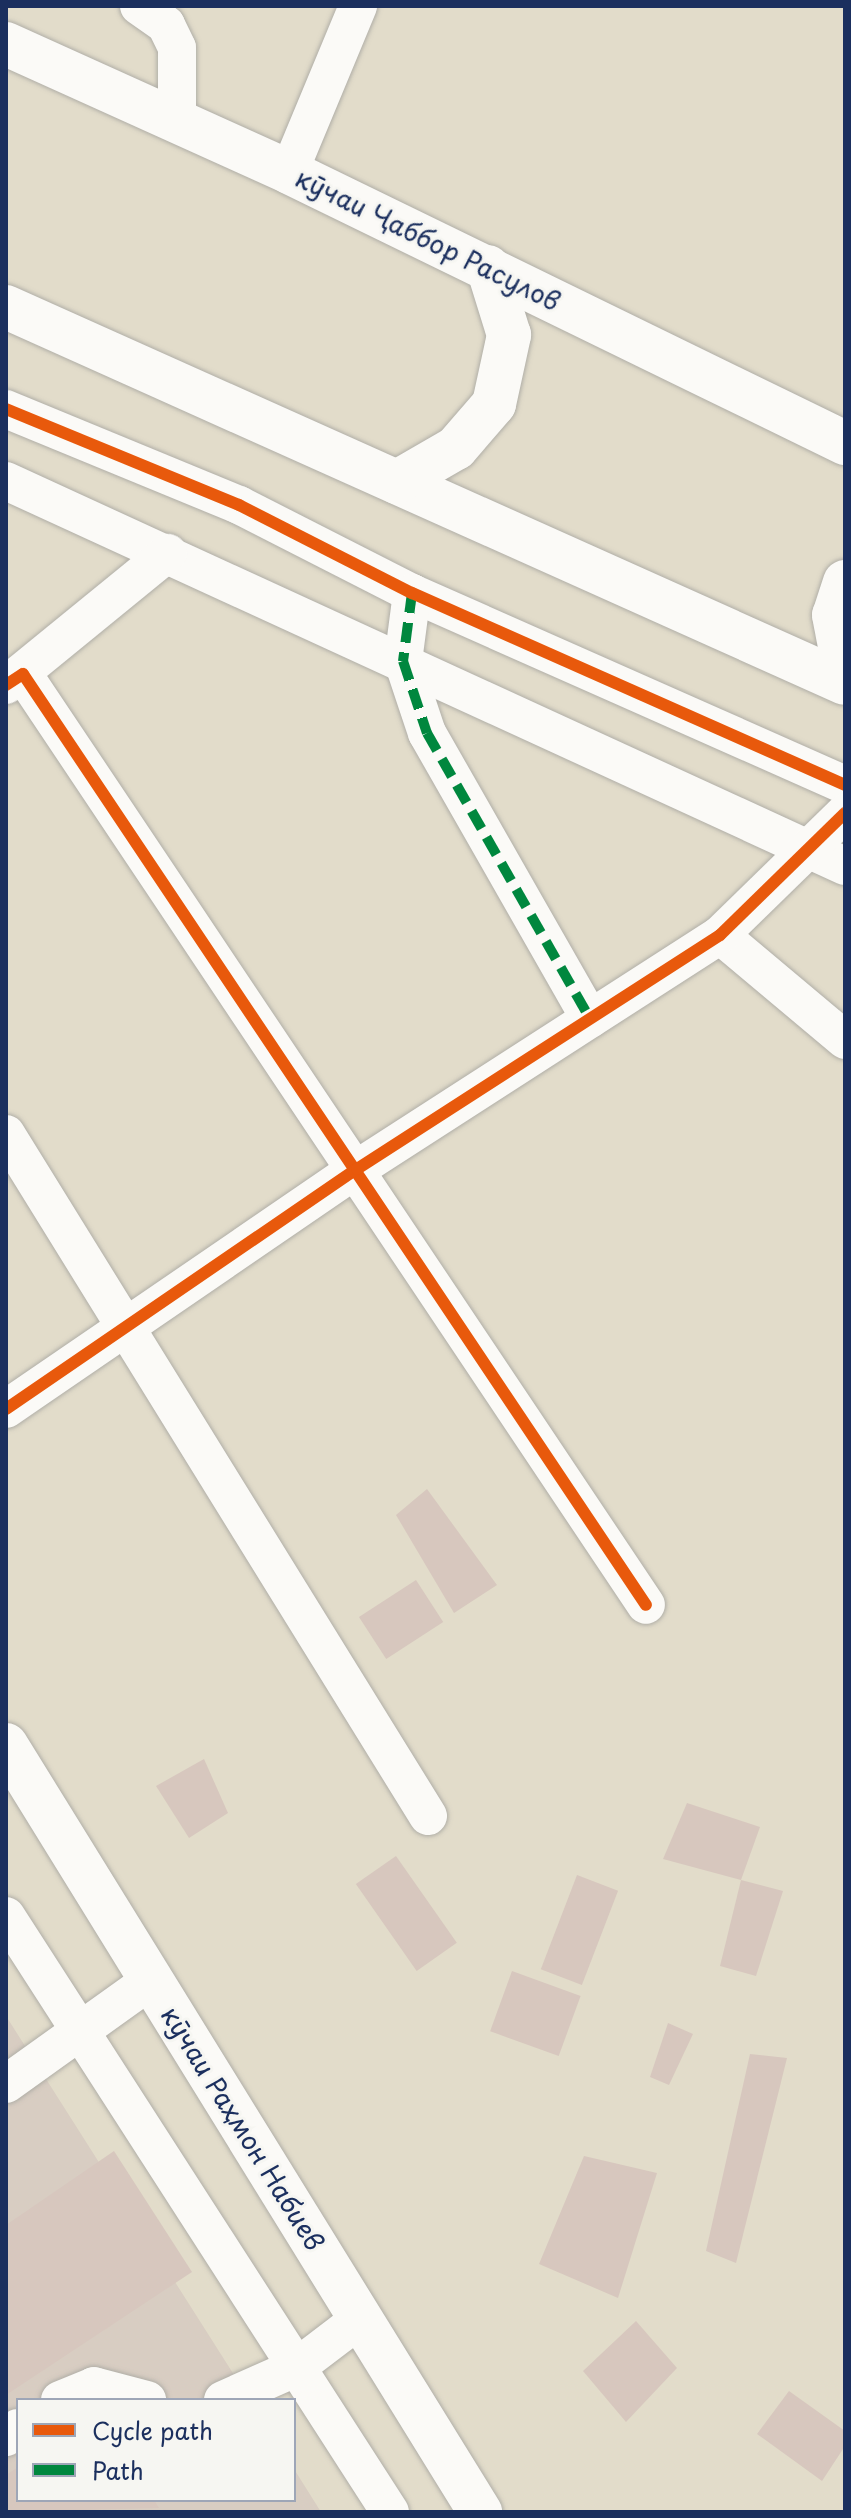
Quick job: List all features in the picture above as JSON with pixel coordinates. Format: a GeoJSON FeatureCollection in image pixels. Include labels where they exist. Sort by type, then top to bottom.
{"type":"FeatureCollection","features":[{"type":"Feature","properties":{"kind":"main road","name":"кӯчаи Ҷаббор Расулов"},"geometry":{"type":"LineString","coordinates":[[6,44],[289,172],[845,443]]}},
{"type":"Feature","properties":{"kind":"main road"},"geometry":{"type":"LineString","coordinates":[[397,482],[456,448],[494,404],[509,335],[488,267]]}},
{"type":"Feature","properties":{"kind":"main road"},"geometry":{"type":"LineString","coordinates":[[16,319],[397,482],[845,683]]}},
{"type":"Feature","properties":{"kind":"main road"},"geometry":{"type":"LineString","coordinates":[[845,582],[834,615],[845,672]]}},
{"type":"Feature","properties":{"kind":"main road","name":"кӯчаи Раҳмон Набиев"},"geometry":{"type":"LineString","coordinates":[[6,1745],[480,2512]]}},
{"type":"Feature","properties":{"kind":"street"},"geometry":{"type":"LineString","coordinates":[[139,6],[166,25],[177,48],[177,121]]}},
{"type":"Feature","properties":{"kind":"street"},"geometry":{"type":"LineString","coordinates":[[289,172],[358,6]]}},
{"type":"Feature","properties":{"kind":"street"},"geometry":{"type":"LineString","coordinates":[[6,409],[239,505],[412,593],[845,785]]}},
{"type":"Feature","properties":{"kind":"street"},"geometry":{"type":"LineString","coordinates":[[6,481],[845,866]]}},
{"type":"Feature","properties":{"kind":"street"},"geometry":{"type":"LineString","coordinates":[[168,553],[15,679],[357,1169],[646,1605]]}},
{"type":"Feature","properties":{"kind":"street"},"geometry":{"type":"LineString","coordinates":[[412,593],[403,661],[427,733],[590,1019]]}},
{"type":"Feature","properties":{"kind":"street"},"geometry":{"type":"LineString","coordinates":[[6,1409],[126,1324],[357,1169],[720,935],[845,813]]}},
{"type":"Feature","properties":{"kind":"street"},"geometry":{"type":"LineString","coordinates":[[720,935],[845,1040]]}},
{"type":"Feature","properties":{"kind":"street"},"geometry":{"type":"LineString","coordinates":[[6,1134],[428,1816]]}},
{"type":"Feature","properties":{"kind":"street"},"geometry":{"type":"LineString","coordinates":[[6,1916],[390,2512]]}},
{"type":"Feature","properties":{"kind":"street"},"geometry":{"type":"LineString","coordinates":[[6,2084],[151,1980]]}},
{"type":"Feature","properties":{"kind":"street"},"geometry":{"type":"LineString","coordinates":[[227,2398],[297,2367],[360,2319]]}},
{"type":"Feature","properties":{"kind":"street"},"geometry":{"type":"LineString","coordinates":[[65,2398],[94,2386],[139,2398]]}},
{"type":"Feature","properties":{"kind":"shaded area"},"geometry":{"type":"Polygon","coordinates":[[[6,2016],[249,2398],[16,2398],[16,2502],[296,2502],[296,2472],[321,2512],[6,2512],[6,2016]]]}},
{"type":"Feature","properties":{"kind":"building"},"geometry":{"type":"Polygon","coordinates":[[[427,1489],[497,1585],[454,1613],[396,1515],[427,1489]]]}},
{"type":"Feature","properties":{"kind":"building"},"geometry":{"type":"Polygon","coordinates":[[[416,1580],[443,1622],[386,1659],[359,1617],[416,1580]]]}},
{"type":"Feature","properties":{"kind":"building"},"geometry":{"type":"Polygon","coordinates":[[[204,1759],[228,1813],[189,1838],[156,1786],[204,1759]]]}},
{"type":"Feature","properties":{"kind":"building"},"geometry":{"type":"Polygon","coordinates":[[[687,1803],[760,1827],[741,1880],[663,1859],[687,1803]]]}},
{"type":"Feature","properties":{"kind":"building"},"geometry":{"type":"Polygon","coordinates":[[[396,1856],[457,1943],[417,1971],[356,1884],[396,1856]]]}},
{"type":"Feature","properties":{"kind":"building"},"geometry":{"type":"Polygon","coordinates":[[[577,1875],[618,1891],[582,1985],[541,1969],[577,1875]]]}},
{"type":"Feature","properties":{"kind":"building"},"geometry":{"type":"Polygon","coordinates":[[[741,1880],[783,1891],[756,1976],[720,1966],[741,1880]]]}},
{"type":"Feature","properties":{"kind":"building"},"geometry":{"type":"Polygon","coordinates":[[[512,1971],[581,1996],[559,2056],[490,2031],[512,1971]]]}},
{"type":"Feature","properties":{"kind":"building"},"geometry":{"type":"Polygon","coordinates":[[[668,2023],[693,2034],[669,2085],[650,2077],[668,2023]]]}},
{"type":"Feature","properties":{"kind":"building"},"geometry":{"type":"Polygon","coordinates":[[[750,2054],[787,2058],[736,2263],[706,2251],[750,2054]]]}},
{"type":"Feature","properties":{"kind":"building"},"geometry":{"type":"Polygon","coordinates":[[[114,2151],[192,2272],[6,2395],[6,2225],[114,2151]]]}},
{"type":"Feature","properties":{"kind":"building"},"geometry":{"type":"Polygon","coordinates":[[[584,2156],[657,2173],[618,2298],[539,2264],[584,2156]]]}},
{"type":"Feature","properties":{"kind":"building"},"geometry":{"type":"Polygon","coordinates":[[[636,2321],[677,2368],[626,2422],[583,2371],[636,2321]]]}},
{"type":"Feature","properties":{"kind":"building"},"geometry":{"type":"Polygon","coordinates":[[[789,2391],[845,2431],[845,2446],[822,2481],[757,2434],[789,2391]]]}},
{"type":"Feature","properties":{"kind":"building"},"geometry":{"type":"Polygon","coordinates":[[[16,2468],[16,2502],[155,2502],[159,2508],[6,2512],[6,2475],[16,2468]]]}},
{"type":"Feature","properties":{"kind":"marked path"},"geometry":{"type":"LineString","coordinates":[[412,593],[403,661],[427,733],[590,1019]]}},
{"type":"Feature","properties":{"kind":"cycle path"},"geometry":{"type":"LineString","coordinates":[[6,409],[239,505],[412,593],[845,785]]}},
{"type":"Feature","properties":{"kind":"cycle path"},"geometry":{"type":"LineString","coordinates":[[6,685],[23,674],[646,1605]]}},
{"type":"Feature","properties":{"kind":"cycle path"},"geometry":{"type":"LineString","coordinates":[[6,1409],[357,1169],[720,935],[845,813]]}}]}
